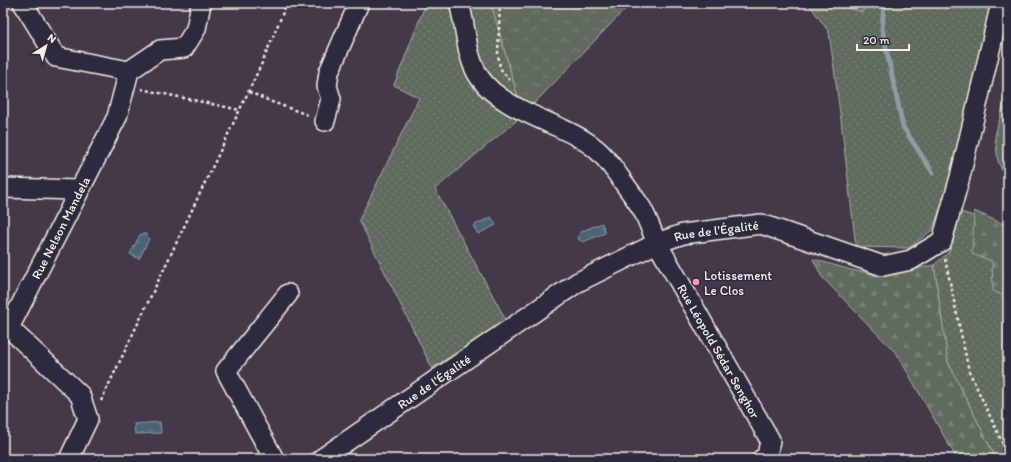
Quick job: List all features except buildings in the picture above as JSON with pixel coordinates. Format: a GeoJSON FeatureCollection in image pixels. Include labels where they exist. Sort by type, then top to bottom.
{"type":"FeatureCollection","features":[{"type":"Feature","properties":{"kind":"street"},"geometry":{"type":"LineString","coordinates":[[23,3],[56,57],[127,79],[160,50],[184,48],[196,29],[201,3]]}},
{"type":"Feature","properties":{"kind":"street"},"geometry":{"type":"LineString","coordinates":[[325,121],[332,99],[327,86],[329,72],[359,3]]}},
{"type":"Feature","properties":{"kind":"street"},"geometry":{"type":"LineString","coordinates":[[460,3],[468,50],[474,67],[481,80],[493,91],[514,106],[596,148],[604,156],[642,210],[657,243]]}},
{"type":"Feature","properties":{"kind":"street"},"geometry":{"type":"LineString","coordinates":[[942,241],[960,177],[1001,3]]}},
{"type":"Feature","properties":{"kind":"street","name":"Rue Nelson Mandela"},"geometry":{"type":"LineString","coordinates":[[88,419],[80,395],[6,326],[117,117],[127,79]]}},
{"type":"Feature","properties":{"kind":"street"},"geometry":{"type":"LineString","coordinates":[[3,188],[79,190]]}},
{"type":"Feature","properties":{"kind":"street","name":"Rue de l'Égalité"},"geometry":{"type":"LineString","coordinates":[[321,459],[578,282],[657,243],[683,234],[762,224],[883,266],[911,260],[942,241]]}},
{"type":"Feature","properties":{"kind":"street","name":"Rue Léopold Sédar Senghor"},"geometry":{"type":"LineString","coordinates":[[657,243],[770,440],[767,457],[762,459]]}},
{"type":"Feature","properties":{"kind":"street"},"geometry":{"type":"LineString","coordinates":[[274,459],[226,371],[288,294]]}},
{"type":"Feature","properties":{"kind":"street"},"geometry":{"type":"LineString","coordinates":[[69,459],[88,419]]}},
{"type":"Feature","properties":{"kind":"path"},"geometry":{"type":"LineString","coordinates":[[88,419],[103,398],[249,92],[287,3]]}},
{"type":"Feature","properties":{"kind":"path"},"geometry":{"type":"LineString","coordinates":[[500,3],[498,53],[500,68],[510,81],[519,89],[514,106]]}},
{"type":"Feature","properties":{"kind":"path"},"geometry":{"type":"LineString","coordinates":[[127,79],[240,110]]}},
{"type":"Feature","properties":{"kind":"path"},"geometry":{"type":"LineString","coordinates":[[249,92],[325,121]]}},
{"type":"Feature","properties":{"kind":"path"},"geometry":{"type":"LineString","coordinates":[[942,241],[969,371],[1008,455]]}},
{"type":"Feature","properties":{"kind":"green space"},"geometry":{"type":"Polygon","coordinates":[[[426,3],[491,3],[523,115],[435,189],[507,322],[432,368],[359,220],[419,98],[394,85],[426,3]]]}},
{"type":"Feature","properties":{"kind":"green space"},"geometry":{"type":"Polygon","coordinates":[[[491,3],[631,3],[523,115],[491,3]]]}},
{"type":"Feature","properties":{"kind":"green space"},"geometry":{"type":"Polygon","coordinates":[[[808,3],[993,3],[955,171],[932,230],[909,248],[856,247],[829,32],[808,3]]]}},
{"type":"Feature","properties":{"kind":"green space"},"geometry":{"type":"Polygon","coordinates":[[[826,3],[864,3],[863,12],[826,3]]]}},
{"type":"Feature","properties":{"kind":"green space"},"geometry":{"type":"Polygon","coordinates":[[[1008,87],[1008,185],[998,161],[995,136],[1008,87]]]}},
{"type":"Feature","properties":{"kind":"green space"},"geometry":{"type":"Polygon","coordinates":[[[974,211],[1008,226],[1008,298],[993,291],[992,261],[972,254],[974,211]]]}},
{"type":"Feature","properties":{"kind":"green space"},"geometry":{"type":"Polygon","coordinates":[[[961,212],[1008,227],[1008,459],[996,459],[948,362],[934,265],[949,252],[961,212]]]}},
{"type":"Feature","properties":{"kind":"green space"},"geometry":{"type":"Polygon","coordinates":[[[813,259],[851,270],[885,276],[934,265],[948,362],[996,459],[957,459],[897,354],[822,277],[813,259]]]}},
{"type":"Feature","properties":{"kind":"water"},"geometry":{"type":"Polygon","coordinates":[[[491,217],[496,225],[478,234],[473,226],[491,217]]]}},
{"type":"Feature","properties":{"kind":"water"},"geometry":{"type":"Polygon","coordinates":[[[602,223],[605,233],[583,242],[578,239],[580,232],[602,223]]]}},
{"type":"Feature","properties":{"kind":"water"},"geometry":{"type":"Polygon","coordinates":[[[146,234],[149,239],[139,259],[130,254],[140,235],[146,234]]]}},
{"type":"Feature","properties":{"kind":"water"},"geometry":{"type":"Polygon","coordinates":[[[160,422],[161,433],[135,434],[134,424],[160,422]]]}},
{"type":"Feature","properties":{"kind":"waterway"},"geometry":{"type":"LineString","coordinates":[[884,3],[882,29],[903,127],[933,173]]}},
{"type":"Feature","properties":{"kind":"place","name":"Lotissement Le Clos"},"geometry":{"type":"Point","coordinates":[696,282]}}]}
